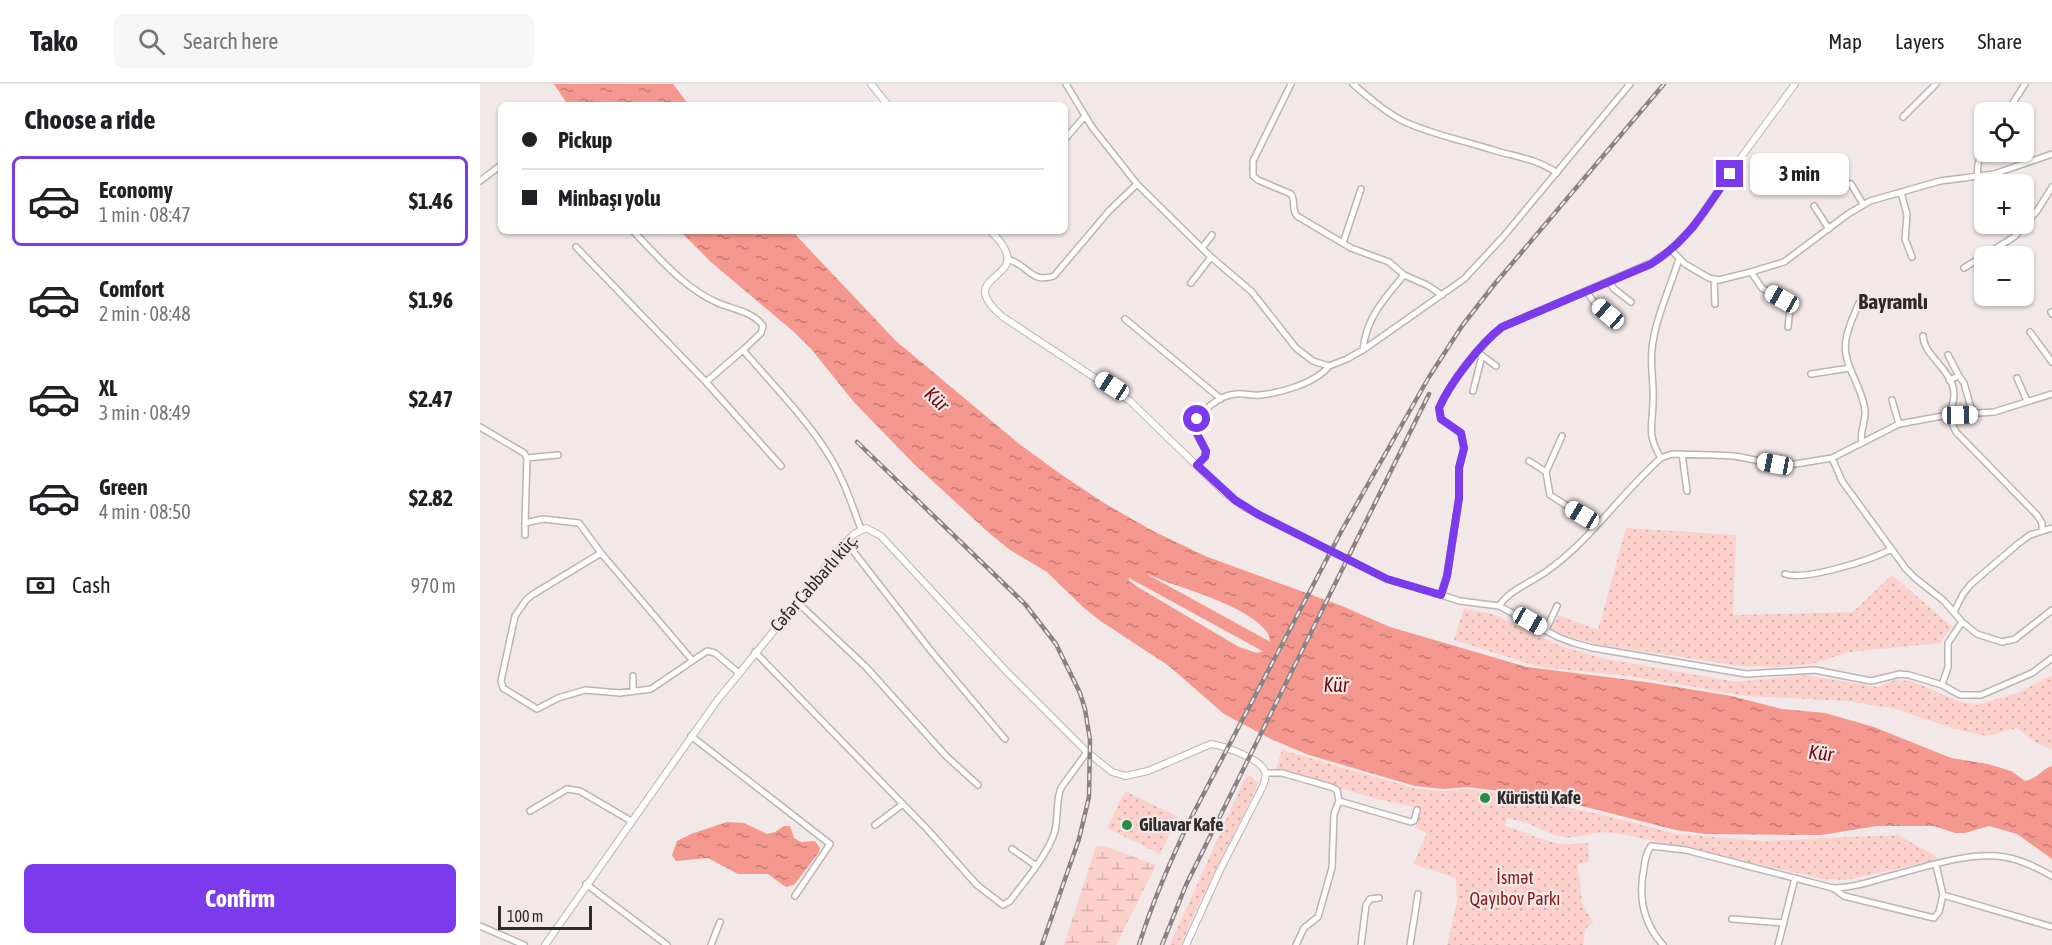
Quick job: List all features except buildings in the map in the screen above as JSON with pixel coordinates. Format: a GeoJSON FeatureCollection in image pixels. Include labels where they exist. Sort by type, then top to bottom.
{"type":"FeatureCollection","features":[{"type":"Feature","properties":{"kind":"street"},"geometry":{"type":"LineString","coordinates":[[871,84],[886,102]]}},
{"type":"Feature","properties":{"kind":"street"},"geometry":{"type":"LineString","coordinates":[[1066,84],[1085,116],[1137,184],[1211,257],[1258,299],[1296,348],[1313,361],[1329,366]]}},
{"type":"Feature","properties":{"kind":"street"},"geometry":{"type":"LineString","coordinates":[[1291,84],[1253,161],[1253,176],[1291,194],[1294,198],[1294,213],[1297,216],[1343,243],[1389,262],[1404,275],[1427,285],[1442,295]]}},
{"type":"Feature","properties":{"kind":"street"},"geometry":{"type":"LineString","coordinates":[[1353,84],[1403,121],[1546,165],[1557,173]]}},
{"type":"Feature","properties":{"kind":"street"},"geometry":{"type":"LineString","coordinates":[[1197,465],[1205,457],[1206,451],[1194,428],[1197,419],[1221,399],[1236,394],[1267,394],[1316,378],[1329,366],[1363,350],[1442,295],[1478,265],[1630,84]]}},
{"type":"Feature","properties":{"kind":"street"},"geometry":{"type":"LineString","coordinates":[[1441,595],[1447,576],[1459,498],[1459,468],[1464,448],[1461,433],[1441,419],[1439,408],[1479,354],[1488,337],[1502,327],[1651,264],[1671,250],[1694,226],[1795,84]]}},
{"type":"Feature","properties":{"kind":"street"},"geometry":{"type":"LineString","coordinates":[[1903,117],[1936,84]]}},
{"type":"Feature","properties":{"kind":"street"},"geometry":{"type":"LineString","coordinates":[[2013,102],[2025,84]]}},
{"type":"Feature","properties":{"kind":"street"},"geometry":{"type":"LineString","coordinates":[[1068,136],[1085,116]]}},
{"type":"Feature","properties":{"kind":"street"},"geometry":{"type":"LineString","coordinates":[[1991,174],[2052,154]]}},
{"type":"Feature","properties":{"kind":"street"},"geometry":{"type":"LineString","coordinates":[[480,181],[498,167]]}},
{"type":"Feature","properties":{"kind":"street"},"geometry":{"type":"LineString","coordinates":[[1671,250],[1697,273],[1714,279],[1725,279],[1784,262],[1863,204],[1940,182],[1974,177]]}},
{"type":"Feature","properties":{"kind":"street"},"geometry":{"type":"LineString","coordinates":[[1007,259],[1041,279],[1054,276],[1109,211],[1137,184]]}},
{"type":"Feature","properties":{"kind":"street"},"geometry":{"type":"LineString","coordinates":[[1851,184],[1863,204]]}},
{"type":"Feature","properties":{"kind":"street"},"geometry":{"type":"LineString","coordinates":[[1964,268],[2014,237],[2037,211],[2052,187]]}},
{"type":"Feature","properties":{"kind":"street"},"geometry":{"type":"LineString","coordinates":[[1343,243],[1361,189]]}},
{"type":"Feature","properties":{"kind":"street"},"geometry":{"type":"LineString","coordinates":[[1901,192],[1907,215],[1905,240],[1912,257]]}},
{"type":"Feature","properties":{"kind":"street"},"geometry":{"type":"LineString","coordinates":[[1814,206],[1829,229]]}},
{"type":"Feature","properties":{"kind":"street"},"geometry":{"type":"LineString","coordinates":[[636,234],[694,290],[716,302],[752,316],[763,326],[761,333],[706,382]]}},
{"type":"Feature","properties":{"kind":"street"},"geometry":{"type":"LineString","coordinates":[[993,234],[1003,245],[1007,259],[1005,266],[985,287],[983,293],[985,300],[994,309],[1130,400],[1235,500],[1259,515],[1387,579],[1460,601],[1499,606],[1574,643],[1746,674],[1815,670],[1871,681],[1900,674],[1942,685],[1960,695],[1981,695],[2032,673],[2052,657]]}},
{"type":"Feature","properties":{"kind":"street"},"geometry":{"type":"LineString","coordinates":[[1202,248],[1212,235]]}},
{"type":"Feature","properties":{"kind":"street"},"geometry":{"type":"LineString","coordinates":[[576,247],[706,382],[781,466]]}},
{"type":"Feature","properties":{"kind":"street"},"geometry":{"type":"LineString","coordinates":[[1191,283],[1211,257]]}},
{"type":"Feature","properties":{"kind":"street"},"geometry":{"type":"LineString","coordinates":[[1661,458],[1653,444],[1650,431],[1653,397],[1652,347],[1679,259]]}},
{"type":"Feature","properties":{"kind":"street"},"geometry":{"type":"LineString","coordinates":[[1751,272],[1762,288],[1788,303],[1790,308],[1788,327]]}},
{"type":"Feature","properties":{"kind":"street"},"geometry":{"type":"LineString","coordinates":[[1363,350],[1370,320],[1379,305],[1404,275]]}},
{"type":"Feature","properties":{"kind":"street"},"geometry":{"type":"LineString","coordinates":[[1714,279],[1715,304]]}},
{"type":"Feature","properties":{"kind":"street"},"geometry":{"type":"LineString","coordinates":[[1610,281],[1613,288],[1631,302]]}},
{"type":"Feature","properties":{"kind":"street"},"geometry":{"type":"LineString","coordinates":[[1586,291],[1594,302],[1608,314]]}},
{"type":"Feature","properties":{"kind":"street"},"geometry":{"type":"LineString","coordinates":[[1859,303],[1845,341],[1850,368],[1865,409],[1866,418],[1861,432],[1862,443]]}},
{"type":"Feature","properties":{"kind":"street"},"geometry":{"type":"LineString","coordinates":[[1125,319],[1221,399]]}},
{"type":"Feature","properties":{"kind":"street"},"geometry":{"type":"LineString","coordinates":[[2030,332],[2052,362]]}},
{"type":"Feature","properties":{"kind":"street"},"geometry":{"type":"LineString","coordinates":[[1923,336],[1923,343],[1942,366],[1949,380],[1955,399],[1948,415],[1956,432],[2037,515],[2042,523],[2042,530]]}},
{"type":"Feature","properties":{"kind":"street"},"geometry":{"type":"LineString","coordinates":[[743,350],[814,435],[830,458],[848,492],[861,529]]}},
{"type":"Feature","properties":{"kind":"street"},"geometry":{"type":"LineString","coordinates":[[1479,354],[1496,366]]}},
{"type":"Feature","properties":{"kind":"street"},"geometry":{"type":"LineString","coordinates":[[1473,391],[1479,354]]}},
{"type":"Feature","properties":{"kind":"street"},"geometry":{"type":"LineString","coordinates":[[1948,355],[1964,383],[1974,414]]}},
{"type":"Feature","properties":{"kind":"street"},"geometry":{"type":"LineString","coordinates":[[1811,374],[1850,368]]}},
{"type":"Feature","properties":{"kind":"street"},"geometry":{"type":"LineString","coordinates":[[1949,380],[1959,376]]}},
{"type":"Feature","properties":{"kind":"street"},"geometry":{"type":"LineString","coordinates":[[2017,378],[2026,401]]}},
{"type":"Feature","properties":{"kind":"street"},"geometry":{"type":"LineString","coordinates":[[1499,606],[1507,596],[1553,567],[1661,458],[1672,454],[1735,456],[1775,464],[1796,464],[1832,458],[1899,424],[1948,415],[2001,411],[2052,394]]}},
{"type":"Feature","properties":{"kind":"street"},"geometry":{"type":"LineString","coordinates":[[1892,400],[1899,424]]}},
{"type":"Feature","properties":{"kind":"street"},"geometry":{"type":"LineString","coordinates":[[480,427],[524,453],[527,459],[525,535]]}},
{"type":"Feature","properties":{"kind":"street"},"geometry":{"type":"LineString","coordinates":[[1562,436],[1546,472],[1551,497],[1597,525]]}},
{"type":"Feature","properties":{"kind":"street"},"geometry":{"type":"LineString","coordinates":[[1682,454],[1687,491]]}},
{"type":"Feature","properties":{"kind":"street"},"geometry":{"type":"LineString","coordinates":[[527,459],[558,455]]}},
{"type":"Feature","properties":{"kind":"street"},"geometry":{"type":"LineString","coordinates":[[1832,458],[1842,481],[1891,549],[1915,578],[1939,596],[1962,622],[1977,634],[2009,642],[2052,610]]}},
{"type":"Feature","properties":{"kind":"street"},"geometry":{"type":"LineString","coordinates":[[1529,461],[1546,472]]}},
{"type":"Feature","properties":{"kind":"street"},"geometry":{"type":"LineString","coordinates":[[525,523],[543,519],[575,521],[583,526],[601,553],[692,660]]}},
{"type":"Feature","properties":{"kind":"street"},"geometry":{"type":"LineString","coordinates":[[1954,612],[1971,584],[2030,535],[2052,528]]}},
{"type":"Feature","properties":{"kind":"street","name":"Cəfər Cabbarlı küç."},"geometry":{"type":"LineString","coordinates":[[545,945],[691,736],[755,652],[846,542],[861,529],[871,530],[881,536],[1006,671],[1087,752],[1112,772],[1125,776],[1148,771],[1203,746],[1217,745],[1240,753],[1259,764],[1266,773]]}},
{"type":"Feature","properties":{"kind":"street"},"geometry":{"type":"LineString","coordinates":[[846,542],[931,651],[1005,739]]}},
{"type":"Feature","properties":{"kind":"street"},"geometry":{"type":"LineString","coordinates":[[1785,574],[1799,576],[1868,560],[1891,549]]}},
{"type":"Feature","properties":{"kind":"street"},"geometry":{"type":"LineString","coordinates":[[601,553],[525,600],[515,616],[501,685],[503,688],[537,709],[558,698],[585,690],[594,689],[610,693],[657,686],[692,660],[711,651],[739,673]]}},
{"type":"Feature","properties":{"kind":"street"},"geometry":{"type":"LineString","coordinates":[[797,602],[866,667],[939,749],[978,785]]}},
{"type":"Feature","properties":{"kind":"street"},"geometry":{"type":"LineString","coordinates":[[1546,630],[1557,606]]}},
{"type":"Feature","properties":{"kind":"street"},"geometry":{"type":"LineString","coordinates":[[1942,685],[1948,667],[1948,643],[1962,622]]}},
{"type":"Feature","properties":{"kind":"street"},"geometry":{"type":"LineString","coordinates":[[755,652],[903,804],[977,885],[999,904],[1006,905],[1010,901],[1054,835],[1058,795],[1087,752]]}},
{"type":"Feature","properties":{"kind":"street"},"geometry":{"type":"LineString","coordinates":[[633,676],[633,691]]}},
{"type":"Feature","properties":{"kind":"street"},"geometry":{"type":"LineString","coordinates":[[691,736],[830,844],[795,896]]}},
{"type":"Feature","properties":{"kind":"street"},"geometry":{"type":"LineString","coordinates":[[1186,945],[1220,870],[1263,786],[1266,773],[1282,773],[1331,787],[1337,790],[1339,801],[1334,814],[1332,868],[1318,918],[1304,928],[1296,945]]}},
{"type":"Feature","properties":{"kind":"street"},"geometry":{"type":"LineString","coordinates":[[530,811],[567,789],[580,791],[631,821]]}},
{"type":"Feature","properties":{"kind":"street"},"geometry":{"type":"LineString","coordinates":[[1339,801],[1412,822],[1417,810]]}},
{"type":"Feature","properties":{"kind":"street"},"geometry":{"type":"LineString","coordinates":[[875,825],[903,804]]}},
{"type":"Feature","properties":{"kind":"street"},"geometry":{"type":"LineString","coordinates":[[1663,945],[1650,929],[1642,902],[1641,881],[1647,851],[1651,846],[1686,850],[1833,888],[1850,887],[1979,856],[1998,856],[2022,862],[2052,876]]}},
{"type":"Feature","properties":{"kind":"street"},"geometry":{"type":"LineString","coordinates":[[1012,849],[1035,866]]}},
{"type":"Feature","properties":{"kind":"street"},"geometry":{"type":"LineString","coordinates":[[1833,888],[1844,896],[1934,918],[1940,912],[1943,895],[1936,865]]}},
{"type":"Feature","properties":{"kind":"street"},"geometry":{"type":"LineString","coordinates":[[1778,945],[1795,878]]}},
{"type":"Feature","properties":{"kind":"street"},"geometry":{"type":"LineString","coordinates":[[586,884],[668,945]]}},
{"type":"Feature","properties":{"kind":"street"},"geometry":{"type":"LineString","coordinates":[[1410,945],[1418,894]]}},
{"type":"Feature","properties":{"kind":"street"},"geometry":{"type":"LineString","coordinates":[[1943,895],[2052,927]]}},
{"type":"Feature","properties":{"kind":"street"},"geometry":{"type":"LineString","coordinates":[[1361,945],[1366,905],[1370,899],[1379,898]]}},
{"type":"Feature","properties":{"kind":"street"},"geometry":{"type":"LineString","coordinates":[[1732,919],[1784,923]]}},
{"type":"Feature","properties":{"kind":"street"},"geometry":{"type":"LineString","coordinates":[[711,945],[720,922]]}},
{"type":"Feature","properties":{"kind":"street"},"geometry":{"type":"LineString","coordinates":[[480,926],[524,945]]}},
{"type":"Feature","properties":{"kind":"green space"},"geometry":{"type":"Polygon","coordinates":[[[1626,528],[1736,535],[1733,615],[1853,612],[1892,575],[1952,627],[1940,643],[1849,652],[1811,664],[1778,667],[1741,666],[1604,645],[1580,640],[1552,630],[1558,615],[1598,630],[1626,528]]]}},
{"type":"Feature","properties":{"kind":"green space"},"geometry":{"type":"Polygon","coordinates":[[[1464,609],[1492,614],[1563,647],[1606,659],[1737,682],[1805,675],[1877,687],[1895,680],[1911,681],[1958,701],[1977,705],[2020,692],[2052,675],[2052,750],[2033,741],[2017,728],[1987,736],[1955,729],[1896,709],[1848,701],[1747,696],[1629,676],[1540,667],[1454,640],[1464,609]]]}},
{"type":"Feature","properties":{"kind":"green space","name":"İsmət Qayıbov Parkı"},"geometry":{"type":"Polygon","coordinates":[[[1282,750],[1416,789],[1443,791],[1467,789],[1511,795],[1677,834],[1764,841],[1898,835],[1940,859],[1846,880],[1824,879],[1627,835],[1604,832],[1566,838],[1507,818],[1505,826],[1548,841],[1566,844],[1588,843],[1589,862],[1578,864],[1582,903],[1593,923],[1585,929],[1583,945],[1447,945],[1457,902],[1456,878],[1413,864],[1427,833],[1415,828],[1422,809],[1370,797],[1276,769],[1282,750]]]}},
{"type":"Feature","properties":{"kind":"green space"},"geometry":{"type":"Polygon","coordinates":[[[1249,775],[1258,783],[1254,793],[1181,945],[1170,945],[1244,780],[1249,775]]]}},
{"type":"Feature","properties":{"kind":"green space"},"geometry":{"type":"Polygon","coordinates":[[[1125,791],[1178,817],[1160,854],[1107,828],[1125,791]]]}},
{"type":"Feature","properties":{"kind":"green space"},"geometry":{"type":"Polygon","coordinates":[[[1096,846],[1107,847],[1156,865],[1116,945],[1064,945],[1096,846]]]}},
{"type":"Feature","properties":{"kind":"water"},"geometry":{"type":"Polygon","coordinates":[[[554,84],[673,84],[687,102],[566,102],[554,84]]]}},
{"type":"Feature","properties":{"kind":"water","name":"Kür"},"geometry":{"type":"Polygon","coordinates":[[[683,234],[795,234],[896,341],[1018,443],[1104,503],[1151,530],[1205,556],[1342,606],[1390,627],[1527,667],[1646,682],[1731,696],[1782,709],[1825,713],[1874,727],[1951,758],[1988,764],[2011,771],[2025,781],[2052,766],[2052,859],[2017,834],[1989,826],[1965,833],[1955,833],[1934,826],[1877,826],[1821,835],[1706,834],[1676,830],[1582,806],[1508,792],[1467,787],[1443,789],[1415,786],[1309,755],[1273,740],[1224,714],[1169,666],[1102,622],[1047,572],[1010,550],[988,532],[913,463],[853,401],[812,350],[712,263],[683,234]],[[1131,571],[1128,576],[1129,581],[1136,586],[1239,647],[1257,653],[1267,650],[1270,646],[1267,632],[1248,615],[1206,596],[1149,575],[1131,571]]]}},
{"type":"Feature","properties":{"kind":"water"},"geometry":{"type":"Polygon","coordinates":[[[727,822],[744,823],[767,834],[784,826],[790,826],[794,838],[801,842],[815,841],[820,848],[819,852],[794,885],[786,887],[768,874],[738,874],[708,858],[676,861],[672,855],[677,841],[727,822]]]}},
{"type":"Feature","properties":{"kind":"waterway","name":"Kür"},"geometry":{"type":"LineString","coordinates":[[1116,564],[1282,655]]}},
{"type":"Feature","properties":{"kind":"railway"},"geometry":{"type":"LineString","coordinates":[[1139,945],[1163,879],[1193,814],[1342,530],[1429,377],[1462,326],[1493,286],[1664,84]]}},
{"type":"Feature","properties":{"kind":"railway"},"geometry":{"type":"LineString","coordinates":[[1162,945],[1186,885],[1429,394]]}},
{"type":"Feature","properties":{"kind":"railway"},"geometry":{"type":"LineString","coordinates":[[857,442],[1025,604],[1056,644],[1080,693],[1090,740],[1089,797],[1079,839],[1042,945]]}},
{"type":"Feature","properties":{"kind":"place","name":"Kürüstü Kafe"},"geometry":{"type":"Point","coordinates":[1485,798]}},
{"type":"Feature","properties":{"kind":"place","name":"Gilıavar Kafe"},"geometry":{"type":"Point","coordinates":[1127,825]}},
{"type":"Feature","properties":{"kind":"district","name":"Bayramlı"},"geometry":{"type":"Point","coordinates":[1893,302]}},
{"type":"Feature","properties":{"kind":"route"},"geometry":{"type":"LineString","coordinates":[[1197,419],[1194,428],[1206,451],[1205,457],[1197,465],[1235,500],[1259,515],[1387,579],[1441,595],[1447,576],[1459,498],[1458,475],[1464,448],[1461,433],[1441,419],[1439,408],[1467,365],[1488,337],[1502,327],[1651,264],[1671,250],[1694,226],[1730,174]]}}]}
